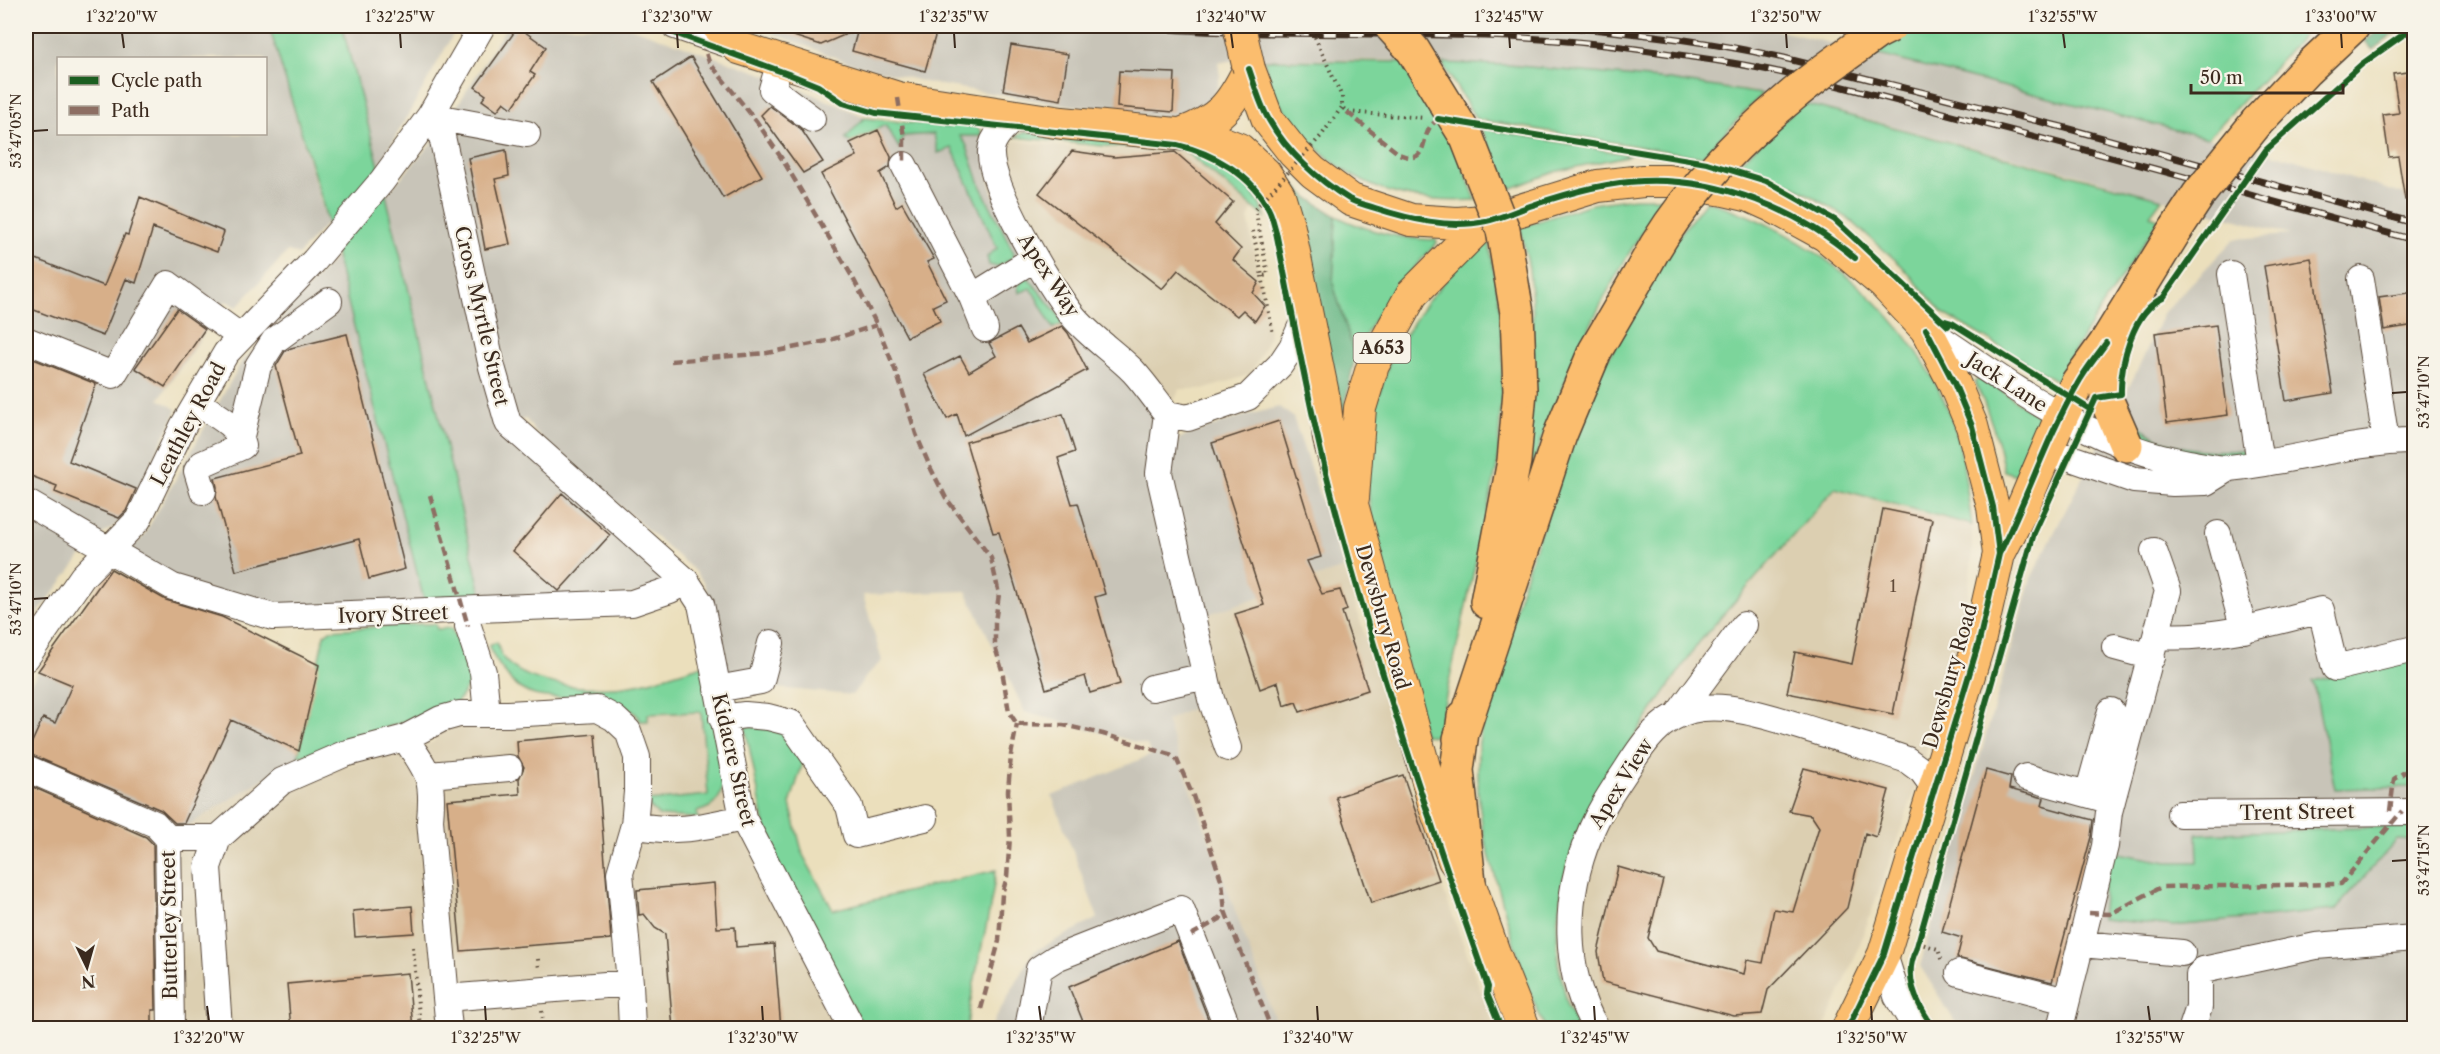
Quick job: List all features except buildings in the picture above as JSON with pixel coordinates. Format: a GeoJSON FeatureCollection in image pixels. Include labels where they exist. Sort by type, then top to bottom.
{"type":"FeatureCollection","features":[{"type":"Feature","properties":{"kind":"highway"},"geometry":{"type":"LineString","coordinates":[[1391,26],[1413,50],[1467,138],[1503,230],[1517,313],[1520,391],[1514,461],[1460,739],[1457,770],[1469,882]]}},
{"type":"Feature","properties":{"kind":"highway"},"geometry":{"type":"LineString","coordinates":[[1460,739],[1560,435],[1595,351],[1658,241],[1737,145],[1795,93],[1876,33],[1890,26]]}},
{"type":"Feature","properties":{"kind":"highway"},"geometry":{"type":"LineString","coordinates":[[2061,417],[2078,382],[2106,343],[2199,194],[2257,122],[2306,70],[2353,26]]}},
{"type":"Feature","properties":{"kind":"highway"},"geometry":{"type":"LineString","coordinates":[[2106,343],[2107,401],[2126,445]]}},
{"type":"Feature","properties":{"kind":"main road","name":"Dewsbury Road"},"geometry":{"type":"LineString","coordinates":[[1239,26],[1249,69],[1268,120],[1294,153],[1313,172],[1350,200],[1411,220],[1456,223],[1485,221],[1598,186],[1668,181],[1724,190],[1750,196],[1825,235],[1884,284],[1926,329],[1972,426],[1993,507],[1999,554],[1978,642],[1884,954],[1846,1025]]}},
{"type":"Feature","properties":{"kind":"main road","name":"A653"},"geometry":{"type":"LineString","coordinates":[[728,37],[780,60],[898,98],[1018,116],[1181,134],[1206,125],[1234,99],[1249,69]]}},
{"type":"Feature","properties":{"kind":"main road","name":"Dewsbury Road"},"geometry":{"type":"LineString","coordinates":[[1181,134],[1208,137],[1239,149],[1265,173],[1269,200],[1289,228],[1324,399],[1329,439],[1336,466],[1353,508],[1435,807],[1454,860],[1469,882],[1494,954],[1524,1029]]}},
{"type":"Feature","properties":{"kind":"main road","name":"A653"},"geometry":{"type":"LineString","coordinates":[[1353,508],[1360,408],[1373,365],[1412,294],[1485,221]]}},
{"type":"Feature","properties":{"kind":"main road"},"geometry":{"type":"LineString","coordinates":[[1999,554],[2021,511],[2061,417]]}},
{"type":"Feature","properties":{"kind":"street"},"geometry":{"type":"LineString","coordinates":[[482,26],[430,116],[527,134]]}},
{"type":"Feature","properties":{"kind":"street"},"geometry":{"type":"LineString","coordinates":[[675,26],[728,37]]}},
{"type":"Feature","properties":{"kind":"street"},"geometry":{"type":"LineString","coordinates":[[780,60],[772,89],[812,119]]}},
{"type":"Feature","properties":{"kind":"street","name":"Leathley Road"},"geometry":{"type":"LineString","coordinates":[[26,658],[83,576],[111,551],[138,519],[183,426],[226,353],[382,181],[430,116]]}},
{"type":"Feature","properties":{"kind":"street","name":"Cross Myrtle Street"},"geometry":{"type":"LineString","coordinates":[[430,116],[441,132],[492,367],[508,423],[686,581]]}},
{"type":"Feature","properties":{"kind":"street","name":"Apex Way"},"geometry":{"type":"LineString","coordinates":[[1018,116],[1004,126],[990,150],[1000,189],[1035,258],[1072,316],[1134,372],[1167,414]]}},
{"type":"Feature","properties":{"kind":"street"},"geometry":{"type":"LineString","coordinates":[[904,165],[972,297],[985,330]]}},
{"type":"Feature","properties":{"kind":"street"},"geometry":{"type":"LineString","coordinates":[[972,297],[1035,258]]}},
{"type":"Feature","properties":{"kind":"street"},"geometry":{"type":"LineString","coordinates":[[2231,274],[2260,463]]}},
{"type":"Feature","properties":{"kind":"street"},"geometry":{"type":"LineString","coordinates":[[2361,279],[2386,441]]}},
{"type":"Feature","properties":{"kind":"street"},"geometry":{"type":"LineString","coordinates":[[26,340],[112,375],[168,284],[241,337]]}},
{"type":"Feature","properties":{"kind":"street"},"geometry":{"type":"LineString","coordinates":[[203,491],[197,471],[202,464],[243,446],[241,436],[258,366],[274,341],[329,301]]}},
{"type":"Feature","properties":{"kind":"street"},"geometry":{"type":"LineString","coordinates":[[1228,748],[1206,676],[1160,473],[1167,414],[1188,418],[1248,397],[1271,377],[1280,365],[1292,347],[1306,315]]}},
{"type":"Feature","properties":{"kind":"street","name":"Jack Lane"},"geometry":{"type":"LineString","coordinates":[[1926,329],[2061,417],[2091,433],[2168,459],[2227,469],[2386,441],[2415,441]]}},
{"type":"Feature","properties":{"kind":"street"},"geometry":{"type":"LineString","coordinates":[[196,402],[233,427],[241,436]]}},
{"type":"Feature","properties":{"kind":"street","name":"Jack Lane"},"geometry":{"type":"LineString","coordinates":[[2044,456],[2068,457],[2134,480],[2173,483],[2206,482],[2227,469]]}},
{"type":"Feature","properties":{"kind":"street","name":"Ivory Street"},"geometry":{"type":"LineString","coordinates":[[26,502],[173,587],[273,617],[427,612],[476,618],[632,603],[670,590],[686,581]]}},
{"type":"Feature","properties":{"kind":"street"},"geometry":{"type":"LineString","coordinates":[[2218,534],[2244,630]]}},
{"type":"Feature","properties":{"kind":"street"},"geometry":{"type":"LineString","coordinates":[[2100,798],[2155,647],[2168,591],[2154,551]]}},
{"type":"Feature","properties":{"kind":"street","name":"Kidacre Street"},"geometry":{"type":"LineString","coordinates":[[686,581],[701,604],[743,818],[852,1029]]}},
{"type":"Feature","properties":{"kind":"street"},"geometry":{"type":"LineString","coordinates":[[2115,647],[2155,647],[2177,638],[2244,630],[2321,610],[2335,668],[2415,649]]}},
{"type":"Feature","properties":{"kind":"street"},"geometry":{"type":"LineString","coordinates":[[476,618],[487,714]]}},
{"type":"Feature","properties":{"kind":"street"},"geometry":{"type":"LineString","coordinates":[[1678,714],[1744,625]]}},
{"type":"Feature","properties":{"kind":"street"},"geometry":{"type":"LineString","coordinates":[[717,689],[761,681],[771,643]]}},
{"type":"Feature","properties":{"kind":"street"},"geometry":{"type":"LineString","coordinates":[[1709,672],[1708,685],[1713,696],[1726,708]]}},
{"type":"Feature","properties":{"kind":"street"},"geometry":{"type":"LineString","coordinates":[[1152,688],[1206,676]]}},
{"type":"Feature","properties":{"kind":"street","name":"Apex View"},"geometry":{"type":"LineString","coordinates":[[1596,1029],[1580,989],[1572,951],[1570,911],[1576,874],[1589,835],[1619,781],[1645,742],[1667,720],[1694,709],[1726,708],[1776,719],[1907,760],[1922,771],[1935,789]]}},
{"type":"Feature","properties":{"kind":"street"},"geometry":{"type":"LineString","coordinates":[[219,1029],[208,867],[218,838],[282,781],[344,754],[405,738],[441,719],[459,714],[597,709],[614,718],[628,731],[637,757],[634,825],[620,873],[632,1029]]}},
{"type":"Feature","properties":{"kind":"street"},"geometry":{"type":"LineString","coordinates":[[2060,1029],[2105,846],[2100,798],[2111,711]]}},
{"type":"Feature","properties":{"kind":"street"},"geometry":{"type":"LineString","coordinates":[[722,718],[745,715],[768,717],[791,723],[849,806],[856,835],[925,818]]}},
{"type":"Feature","properties":{"kind":"street"},"geometry":{"type":"LineString","coordinates":[[405,738],[429,775],[432,794],[430,820],[449,1029]]}},
{"type":"Feature","properties":{"kind":"street","name":"Butterley Street"},"geometry":{"type":"LineString","coordinates":[[26,768],[155,824],[168,837],[171,1029]]}},
{"type":"Feature","properties":{"kind":"street"},"geometry":{"type":"LineString","coordinates":[[429,775],[509,768]]}},
{"type":"Feature","properties":{"kind":"street"},"geometry":{"type":"LineString","coordinates":[[2026,777],[2100,798]]}},
{"type":"Feature","properties":{"kind":"street","name":"Trent Street"},"geometry":{"type":"LineString","coordinates":[[2180,813],[2415,812]]}},
{"type":"Feature","properties":{"kind":"street"},"geometry":{"type":"LineString","coordinates":[[634,825],[674,831],[743,818]]}},
{"type":"Feature","properties":{"kind":"street"},"geometry":{"type":"LineString","coordinates":[[168,837],[218,838]]}},
{"type":"Feature","properties":{"kind":"street"},"geometry":{"type":"LineString","coordinates":[[1028,1029],[1039,969],[1056,958],[1181,909],[1228,1029]]}},
{"type":"Feature","properties":{"kind":"street"},"geometry":{"type":"LineString","coordinates":[[2192,1029],[2199,1007],[2199,975],[2202,970],[2316,946],[2415,938]]}},
{"type":"Feature","properties":{"kind":"street"},"geometry":{"type":"LineString","coordinates":[[2081,944],[2182,953]]}},
{"type":"Feature","properties":{"kind":"street"},"geometry":{"type":"LineString","coordinates":[[1884,954],[1898,996],[1916,1029]]}},
{"type":"Feature","properties":{"kind":"street"},"geometry":{"type":"LineString","coordinates":[[1959,973],[2066,1002]]}},
{"type":"Feature","properties":{"kind":"street"},"geometry":{"type":"LineString","coordinates":[[446,998],[630,983]]}},
{"type":"Feature","properties":{"kind":"path"},"geometry":{"type":"LineString","coordinates":[[1262,276],[1268,275],[1255,209],[1321,136],[1342,107],[1342,97],[1310,26]]}},
{"type":"Feature","properties":{"kind":"path"},"geometry":{"type":"LineString","coordinates":[[1342,107],[1347,112],[1409,117]]}},
{"type":"Feature","properties":{"kind":"path"},"geometry":{"type":"LineString","coordinates":[[1253,231],[1272,329]]}},
{"type":"Feature","properties":{"kind":"path"},"geometry":{"type":"LineString","coordinates":[[1921,931],[1917,946],[1938,949],[1943,969],[1959,973]]}},
{"type":"Feature","properties":{"kind":"path"},"geometry":{"type":"LineString","coordinates":[[413,947],[420,1029]]}},
{"type":"Feature","properties":{"kind":"shaded area"},"geometry":{"type":"Polygon","coordinates":[[[26,26],[269,26],[327,223],[298,255],[288,251],[237,307],[226,301],[159,399],[177,410],[124,519],[93,541],[26,629],[26,26]]]}},
{"type":"Feature","properties":{"kind":"shaded area"},"geometry":{"type":"Polygon","coordinates":[[[342,26],[458,26],[379,166],[342,26]]]}},
{"type":"Feature","properties":{"kind":"shaded area"},"geometry":{"type":"Polygon","coordinates":[[[507,26],[627,26],[780,80],[865,117],[980,135],[992,193],[1072,316],[1167,414],[1161,471],[1180,438],[1240,417],[1279,407],[1293,417],[1344,568],[1194,619],[1211,699],[1166,721],[1278,1028],[990,1028],[1033,952],[1098,918],[1052,796],[1151,755],[1147,745],[1025,712],[966,591],[863,595],[882,661],[868,674],[852,695],[777,688],[717,692],[709,602],[704,583],[696,572],[535,432],[526,419],[508,423],[684,582],[670,590],[485,610],[386,195],[441,132],[507,26]]]}},
{"type":"Feature","properties":{"kind":"shaded area"},"geometry":{"type":"Polygon","coordinates":[[[756,26],[1751,26],[1794,34],[2296,160],[2414,198],[2414,1028],[1959,1028],[1920,966],[2031,578],[2139,367],[2164,312],[2234,239],[2290,235],[2076,174],[1832,110],[1750,91],[1670,80],[1508,65],[1374,60],[1240,59],[1218,63],[1220,76],[1217,88],[1209,100],[1193,111],[1178,116],[1158,117],[929,83],[847,62],[756,26]]]}},
{"type":"Feature","properties":{"kind":"shaded area"},"geometry":{"type":"Polygon","coordinates":[[[980,135],[1064,147],[1109,150],[1164,145],[1188,147],[1218,160],[1242,175],[1260,196],[1248,218],[1270,336],[1251,374],[1206,389],[1180,389],[1167,414],[1072,316],[992,193],[980,135]]]}},
{"type":"Feature","properties":{"kind":"shaded area"},"geometry":{"type":"Polygon","coordinates":[[[336,257],[427,612],[273,617],[122,556],[143,537],[241,363],[336,257]]]}},
{"type":"Feature","properties":{"kind":"shaded area"},"geometry":{"type":"Polygon","coordinates":[[[1835,487],[1972,525],[1972,558],[1964,627],[1911,801],[1857,952],[1832,1012],[1824,1028],[1579,1028],[1568,1007],[1558,963],[1557,924],[1563,880],[1578,831],[1598,789],[1700,641],[1835,487]]]}},
{"type":"Feature","properties":{"kind":"shaded area"},"geometry":{"type":"Polygon","coordinates":[[[1344,568],[1444,892],[1495,1028],[1278,1028],[1166,721],[1211,699],[1193,619],[1344,568]]]}},
{"type":"Feature","properties":{"kind":"shaded area"},"geometry":{"type":"Polygon","coordinates":[[[61,639],[299,751],[298,757],[168,838],[26,768],[26,690],[61,639]]]}},
{"type":"Feature","properties":{"kind":"shaded area"},"geometry":{"type":"Polygon","coordinates":[[[708,692],[743,818],[852,1028],[26,1028],[26,768],[168,837],[298,757],[317,774],[386,754],[395,757],[433,742],[438,734],[454,724],[500,729],[553,726],[708,692]]]}},
{"type":"Feature","properties":{"kind":"green space"},"geometry":{"type":"Polygon","coordinates":[[[269,26],[342,26],[379,166],[485,610],[427,612],[321,197],[269,26]]]}},
{"type":"Feature","properties":{"kind":"green space"},"geometry":{"type":"Polygon","coordinates":[[[2312,26],[2208,138],[1875,54],[1917,27],[2312,26]]]}},
{"type":"Feature","properties":{"kind":"green space"},"geometry":{"type":"Polygon","coordinates":[[[2385,26],[2405,26],[2373,50],[2365,41],[2385,26]]]}},
{"type":"Feature","properties":{"kind":"green space"},"geometry":{"type":"Polygon","coordinates":[[[1264,60],[1405,62],[1455,147],[1476,200],[1421,199],[1373,186],[1352,175],[1331,161],[1312,143],[1279,103],[1272,91],[1264,60]]]}},
{"type":"Feature","properties":{"kind":"green space"},"geometry":{"type":"Polygon","coordinates":[[[1442,63],[1508,65],[1670,80],[1762,94],[1702,157],[1476,119],[1442,63]]]}},
{"type":"Feature","properties":{"kind":"green space"},"geometry":{"type":"Polygon","coordinates":[[[1802,103],[2162,199],[2150,215],[2159,220],[2092,322],[2057,381],[1943,313],[1901,265],[1848,218],[1791,184],[1738,164],[1802,103]]]}},
{"type":"Feature","properties":{"kind":"green space"},"geometry":{"type":"Polygon","coordinates":[[[864,118],[949,127],[946,123],[977,127],[982,136],[960,136],[966,144],[981,187],[1014,253],[1012,258],[997,267],[989,265],[987,257],[997,248],[952,148],[938,153],[934,134],[903,136],[899,148],[885,125],[851,143],[845,139],[864,118]]]}},
{"type":"Feature","properties":{"kind":"green space"},"geometry":{"type":"Polygon","coordinates":[[[1481,128],[1631,155],[1554,172],[1507,190],[1481,128]]]}},
{"type":"Feature","properties":{"kind":"green space"},"geometry":{"type":"Polygon","coordinates":[[[1025,132],[1164,145],[1111,147],[1015,137],[1025,132]]]}},
{"type":"Feature","properties":{"kind":"green space"},"geometry":{"type":"Polygon","coordinates":[[[1187,153],[1212,160],[1235,174],[1253,194],[1265,217],[1187,153]]]}},
{"type":"Feature","properties":{"kind":"green space"},"geometry":{"type":"Polygon","coordinates":[[[1289,180],[1307,197],[1336,216],[1333,284],[1355,356],[1343,413],[1337,413],[1284,184],[1289,180]]]}},
{"type":"Feature","properties":{"kind":"green space"},"geometry":{"type":"Polygon","coordinates":[[[1634,198],[1665,198],[1622,265],[1604,298],[1571,367],[1528,477],[1524,476],[1533,311],[1529,268],[1520,227],[1592,204],[1634,198]]]}},
{"type":"Feature","properties":{"kind":"green space"},"geometry":{"type":"Polygon","coordinates":[[[1706,201],[1746,215],[1785,234],[1822,257],[1857,284],[1888,315],[1915,350],[1937,387],[1954,426],[1963,463],[1972,525],[1835,488],[1700,641],[1598,789],[1578,831],[1563,880],[1557,924],[1558,963],[1568,1007],[1579,1028],[1545,1028],[1529,990],[1515,947],[1483,833],[1478,792],[1478,749],[1485,703],[1533,553],[1598,376],[1674,242],[1706,201]]]}},
{"type":"Feature","properties":{"kind":"green space"},"geometry":{"type":"Polygon","coordinates":[[[1336,216],[1372,230],[1397,236],[1436,240],[1437,243],[1390,296],[1355,356],[1333,284],[1336,216]]]}},
{"type":"Feature","properties":{"kind":"green space"},"geometry":{"type":"Polygon","coordinates":[[[1489,241],[1500,308],[1503,355],[1498,462],[1437,736],[1424,735],[1372,524],[1366,473],[1372,416],[1391,357],[1424,306],[1461,262],[1489,241]]]}},
{"type":"Feature","properties":{"kind":"green space"},"geometry":{"type":"Polygon","coordinates":[[[1026,275],[1065,323],[1053,328],[1031,288],[1019,293],[1018,286],[1026,275]]]}},
{"type":"Feature","properties":{"kind":"green space"},"geometry":{"type":"Polygon","coordinates":[[[1981,376],[2040,418],[2017,475],[2004,471],[1992,425],[1975,382],[1981,376]]]}},
{"type":"Feature","properties":{"kind":"green space"},"geometry":{"type":"Polygon","coordinates":[[[2134,421],[2159,438],[2185,448],[2214,451],[2244,450],[2245,454],[2223,458],[2195,456],[2136,436],[2127,424],[2134,421]]]}},
{"type":"Feature","properties":{"kind":"green space"},"geometry":{"type":"Polygon","coordinates":[[[435,624],[437,629],[451,628],[470,668],[471,681],[456,704],[298,757],[324,635],[330,630],[435,624]]]}},
{"type":"Feature","properties":{"kind":"green space"},"geometry":{"type":"Polygon","coordinates":[[[497,642],[503,657],[514,668],[540,680],[570,686],[624,686],[658,679],[703,665],[721,753],[722,786],[715,803],[697,812],[698,818],[659,816],[647,804],[648,801],[708,795],[701,712],[648,714],[648,721],[640,721],[634,712],[612,701],[532,694],[518,687],[496,660],[489,646],[497,642]]]}},
{"type":"Feature","properties":{"kind":"green space"},"geometry":{"type":"Polygon","coordinates":[[[2414,656],[2414,787],[2335,789],[2313,681],[2414,656]]]}},
{"type":"Feature","properties":{"kind":"green space"},"geometry":{"type":"Polygon","coordinates":[[[745,726],[782,730],[804,759],[790,804],[803,855],[833,910],[996,870],[967,1028],[864,1028],[771,857],[745,726]]]}},
{"type":"Feature","properties":{"kind":"green space"},"geometry":{"type":"Polygon","coordinates":[[[2414,826],[2414,841],[2397,840],[2335,910],[2174,926],[2101,919],[2107,851],[2167,862],[2198,862],[2197,834],[2414,826]]]}},
{"type":"Feature","properties":{"kind":"railway"},"geometry":{"type":"LineString","coordinates":[[1127,26],[1250,33],[1436,35],[1560,40],[1732,63],[1794,75],[1888,98],[2414,240]]}},
{"type":"Feature","properties":{"kind":"railway"},"geometry":{"type":"LineString","coordinates":[[1556,26],[1670,38],[1784,58],[2066,128],[2414,223]]}},
{"type":"Feature","properties":{"kind":"marked path"},"geometry":{"type":"LineString","coordinates":[[702,41],[709,62],[757,122],[784,162],[853,278],[877,325],[930,467],[946,498],[991,558],[999,594],[995,622],[995,647],[1002,670],[1009,712],[1017,724],[1063,725],[1103,734],[1169,754],[1177,760],[1193,796],[1222,882],[1225,911],[1271,1028]]}},
{"type":"Feature","properties":{"kind":"marked path"},"geometry":{"type":"LineString","coordinates":[[898,98],[904,137],[904,165]]}},
{"type":"Feature","properties":{"kind":"marked path"},"geometry":{"type":"LineString","coordinates":[[1347,112],[1399,154],[1408,157],[1419,154],[1430,127],[1438,119]]}},
{"type":"Feature","properties":{"kind":"marked path"},"geometry":{"type":"LineString","coordinates":[[671,361],[767,353],[827,341],[877,325]]}},
{"type":"Feature","properties":{"kind":"marked path"},"geometry":{"type":"LineString","coordinates":[[430,495],[468,626]]}},
{"type":"Feature","properties":{"kind":"marked path"},"geometry":{"type":"LineString","coordinates":[[981,1009],[999,941],[1002,894],[1007,877],[1010,837],[1008,791],[1011,755],[1017,724]]}},
{"type":"Feature","properties":{"kind":"marked path"},"geometry":{"type":"LineString","coordinates":[[2390,811],[2394,779],[2414,766]]}},
{"type":"Feature","properties":{"kind":"marked path"},"geometry":{"type":"LineString","coordinates":[[2089,913],[2110,914],[2161,887],[2341,884],[2402,811]]}},
{"type":"Feature","properties":{"kind":"marked path"},"geometry":{"type":"LineString","coordinates":[[1191,935],[1220,919],[1225,911]]}},
{"type":"Feature","properties":{"kind":"cycle path"},"geometry":{"type":"LineString","coordinates":[[655,26],[791,75],[818,86],[843,103],[876,113],[1177,145],[1204,154],[1230,167],[1253,186],[1269,210],[1276,232],[1320,450],[1363,609],[1423,799],[1488,987],[1487,994],[1501,1028]]}},
{"type":"Feature","properties":{"kind":"cycle path"},"geometry":{"type":"LineString","coordinates":[[1926,1028],[1931,1024],[1920,1007],[1913,988],[1912,959],[2034,533],[2096,398],[2121,394],[2126,353],[2136,326],[2144,314],[2163,298],[2266,150],[2362,64],[2414,27]]}},
{"type":"Feature","properties":{"kind":"cycle path"},"geometry":{"type":"LineString","coordinates":[[1249,69],[1266,114],[1276,132],[1294,154],[1326,183],[1349,199],[1361,204],[1429,222],[1472,223],[1492,220],[1560,196],[1601,186],[1643,181],[1672,181],[1729,191],[1783,211],[1832,240],[1855,258]]}},
{"type":"Feature","properties":{"kind":"cycle path"},"geometry":{"type":"LineString","coordinates":[[1438,119],[1707,163],[1766,181],[1835,220],[1948,326]]}},
{"type":"Feature","properties":{"kind":"cycle path"},"geometry":{"type":"LineString","coordinates":[[1942,320],[1952,323],[2091,410]]}},
{"type":"Feature","properties":{"kind":"cycle path"},"geometry":{"type":"LineString","coordinates":[[1848,1028],[1884,954],[1979,642],[1999,554],[1993,507],[1972,426],[1954,383],[1926,329]]}},
{"type":"Feature","properties":{"kind":"cycle path"},"geometry":{"type":"LineString","coordinates":[[1999,554],[2066,406],[2084,374],[2106,343]]}}]}
